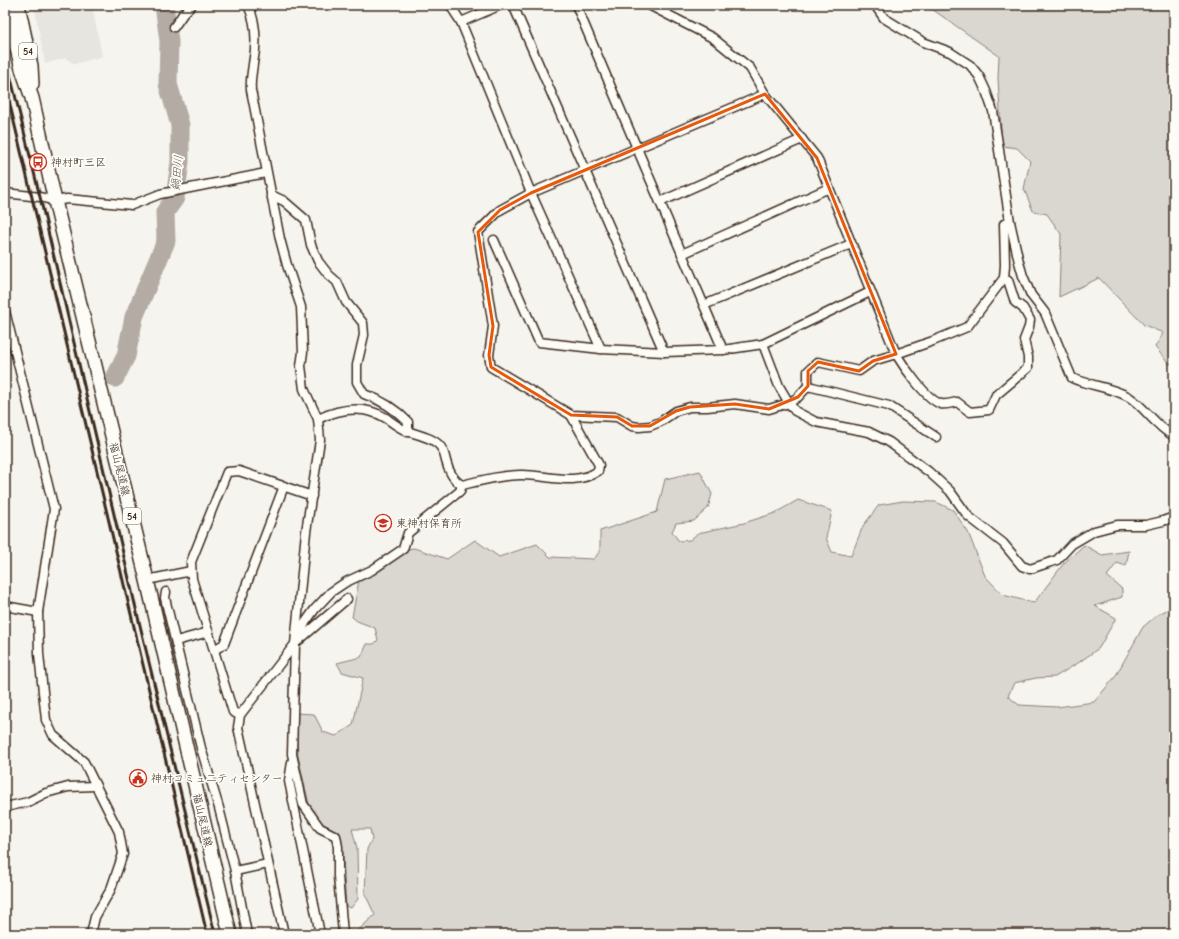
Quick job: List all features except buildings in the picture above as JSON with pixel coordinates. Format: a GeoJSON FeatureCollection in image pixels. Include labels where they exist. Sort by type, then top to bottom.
{"type":"FeatureCollection","features":[{"type":"Feature","properties":{"kind":"main road","name":"福山尾道線"},"geometry":{"type":"LineString","coordinates":[[6,5],[22,69],[32,98],[230,934]]}},
{"type":"Feature","properties":{"kind":"main road","name":"福山尾道線"},"geometry":{"type":"LineString","coordinates":[[18,5],[31,66],[32,98]]}},
{"type":"Feature","properties":{"kind":"street"},"geometry":{"type":"LineString","coordinates":[[174,27],[183,14],[192,5]]}},
{"type":"Feature","properties":{"kind":"street"},"geometry":{"type":"LineString","coordinates":[[248,5],[252,13],[256,44],[250,79],[251,90],[266,173],[287,265],[301,307],[303,352],[301,366],[304,389],[318,419],[320,440],[306,532],[295,644],[292,754],[289,781],[320,934]]}},
{"type":"Feature","properties":{"kind":"street"},"geometry":{"type":"LineString","coordinates":[[450,5],[461,22],[531,193],[601,349]]}},
{"type":"Feature","properties":{"kind":"street"},"geometry":{"type":"LineString","coordinates":[[461,22],[501,5]]}},
{"type":"Feature","properties":{"kind":"street"},"geometry":{"type":"LineString","coordinates":[[513,5],[664,352]]}},
{"type":"Feature","properties":{"kind":"street"},"geometry":{"type":"LineString","coordinates":[[576,5],[723,350]]}},
{"type":"Feature","properties":{"kind":"street"},"geometry":{"type":"LineString","coordinates":[[649,5],[713,38],[750,68],[765,94],[817,158],[896,354],[905,368],[934,401],[943,405],[957,402],[970,412],[989,410],[996,395],[1028,368],[1028,357],[1024,340],[1030,320],[1023,308],[1015,302],[1008,280],[1004,278]]}},
{"type":"Feature","properties":{"kind":"street"},"geometry":{"type":"LineString","coordinates":[[875,5],[884,18],[923,42],[950,52],[970,65],[979,76],[993,111],[1010,222],[1023,276],[1031,294],[1046,313],[1072,378],[1114,390],[1129,397],[1141,406],[1164,430],[1174,436]]}},
{"type":"Feature","properties":{"kind":"street"},"geometry":{"type":"LineString","coordinates":[[765,94],[531,193],[500,210],[478,232],[493,326],[489,355],[491,367],[571,414],[618,417],[632,426],[650,426],[660,422],[676,411],[690,408],[735,404],[769,409],[788,403],[798,397],[808,386],[808,371],[818,362],[859,371],[873,361],[932,342],[967,327],[1004,278],[1004,224],[1010,222]]}},
{"type":"Feature","properties":{"kind":"street"},"geometry":{"type":"LineString","coordinates":[[660,202],[802,139]]}},
{"type":"Feature","properties":{"kind":"street"},"geometry":{"type":"LineString","coordinates":[[5,193],[55,200],[67,199],[132,205],[160,194],[266,173]]}},
{"type":"Feature","properties":{"kind":"street"},"geometry":{"type":"LineString","coordinates":[[682,254],[829,188]]}},
{"type":"Feature","properties":{"kind":"street"},"geometry":{"type":"LineString","coordinates":[[271,195],[284,202],[306,220],[311,245],[318,261],[328,274],[337,282],[346,302],[363,323],[364,335],[357,365],[358,382],[364,394],[378,399],[398,411],[408,422],[408,432]]}},
{"type":"Feature","properties":{"kind":"street"},"geometry":{"type":"LineString","coordinates":[[494,240],[539,342],[601,349],[664,352],[723,350],[763,344],[870,292]]}},
{"type":"Feature","properties":{"kind":"street"},"geometry":{"type":"LineString","coordinates":[[704,305],[851,244]]}},
{"type":"Feature","properties":{"kind":"street"},"geometry":{"type":"LineString","coordinates":[[5,311],[54,509],[38,612],[46,720],[53,735],[84,762],[119,832],[123,854],[111,889],[96,917],[92,934]]}},
{"type":"Feature","properties":{"kind":"street"},"geometry":{"type":"LineString","coordinates":[[763,344],[779,386],[788,403],[795,411],[816,422],[869,432],[889,442],[950,491],[968,516],[1003,544],[1022,566],[1036,568],[1057,560],[1072,544],[1094,531],[1117,525],[1146,525],[1174,517]]}},
{"type":"Feature","properties":{"kind":"street"},"geometry":{"type":"LineString","coordinates":[[808,386],[889,406],[936,437]]}},
{"type":"Feature","properties":{"kind":"street"},"geometry":{"type":"LineString","coordinates":[[318,419],[341,410],[370,411],[386,418],[398,428],[435,442],[442,449],[446,464],[452,476],[459,484],[462,485],[489,478],[522,475],[550,478],[578,478],[591,475],[598,471],[598,465],[571,414]]}},
{"type":"Feature","properties":{"kind":"street"},"geometry":{"type":"LineString","coordinates":[[240,715],[233,712],[191,571],[191,562],[226,472],[239,472],[312,496]]}},
{"type":"Feature","properties":{"kind":"street"},"geometry":{"type":"LineString","coordinates":[[295,644],[305,623],[315,609],[331,592],[346,582],[372,570],[403,549],[408,533],[460,491],[462,485]]}},
{"type":"Feature","properties":{"kind":"street"},"geometry":{"type":"LineString","coordinates":[[214,650],[224,644],[284,486]]}},
{"type":"Feature","properties":{"kind":"street"},"geometry":{"type":"LineString","coordinates":[[147,580],[191,571]]}},
{"type":"Feature","properties":{"kind":"street"},"geometry":{"type":"LineString","coordinates":[[166,592],[165,598],[201,748],[219,808],[235,871],[247,934]]}},
{"type":"Feature","properties":{"kind":"street"},"geometry":{"type":"LineString","coordinates":[[284,934],[238,727],[240,715],[295,644],[347,599]]}},
{"type":"Feature","properties":{"kind":"street"},"geometry":{"type":"LineString","coordinates":[[5,606],[38,612]]}},
{"type":"Feature","properties":{"kind":"street"},"geometry":{"type":"LineString","coordinates":[[176,641],[209,632]]}},
{"type":"Feature","properties":{"kind":"street"},"geometry":{"type":"LineString","coordinates":[[292,754],[303,804],[320,828],[336,836],[338,847],[338,876],[343,934]]}},
{"type":"Feature","properties":{"kind":"street"},"geometry":{"type":"LineString","coordinates":[[5,810],[10,806],[28,802],[54,791],[68,788],[95,786]]}},
{"type":"Feature","properties":{"kind":"street"},"geometry":{"type":"LineString","coordinates":[[235,871],[268,864]]}},
{"type":"Feature","properties":{"kind":"highlighted area"},"geometry":{"type":"Polygon","coordinates":[[[765,94],[817,158],[896,354],[873,361],[859,371],[818,362],[808,371],[808,386],[798,397],[769,409],[735,404],[690,407],[676,411],[650,426],[632,426],[617,417],[571,415],[491,367],[489,355],[493,326],[478,232],[500,210],[531,193],[765,94]]]}},
{"type":"Feature","properties":{"kind":"shaded area"},"geometry":{"type":"Polygon","coordinates":[[[34,5],[92,5],[102,56],[75,64],[65,58],[45,64],[34,5]]]}},
{"type":"Feature","properties":{"kind":"shaded area"},"geometry":{"type":"Polygon","coordinates":[[[929,5],[1174,5],[1174,363],[1169,364],[1155,347],[1163,333],[1144,325],[1099,278],[1059,297],[1061,234],[1047,214],[1033,211],[1024,189],[1030,161],[1017,148],[1002,146],[998,78],[999,56],[929,7],[929,5]]]}},
{"type":"Feature","properties":{"kind":"shaded area"},"geometry":{"type":"Polygon","coordinates":[[[700,471],[712,494],[708,508],[694,521],[676,523],[672,532],[679,541],[690,540],[698,533],[744,523],[775,513],[798,500],[832,511],[826,538],[832,552],[851,556],[863,526],[879,505],[903,501],[936,502],[953,510],[968,532],[985,576],[1003,595],[1034,603],[1064,563],[1084,545],[1102,555],[1129,551],[1126,566],[1117,563],[1107,576],[1122,589],[1122,597],[1095,606],[1116,618],[1099,648],[1055,677],[1036,678],[1014,683],[1008,696],[1019,705],[1057,707],[1094,702],[1115,677],[1143,627],[1157,615],[1174,606],[1174,934],[358,934],[356,932],[375,915],[365,894],[367,849],[372,839],[370,829],[352,829],[357,848],[358,899],[351,908],[346,906],[342,841],[333,829],[318,821],[309,804],[298,756],[296,713],[314,714],[323,732],[336,736],[353,725],[363,678],[342,672],[337,663],[361,657],[367,644],[374,644],[378,640],[375,628],[357,621],[352,617],[359,580],[378,572],[396,551],[414,548],[447,559],[475,540],[499,557],[537,544],[550,557],[594,559],[600,551],[600,531],[657,512],[665,479],[700,471]]]}},
{"type":"Feature","properties":{"kind":"waterway","name":"鍋田川"},"geometry":{"type":"LineString","coordinates":[[115,378],[126,356],[134,317],[166,241],[165,212],[175,198],[180,162],[180,125],[168,84],[169,41],[164,5]]}},
{"type":"Feature","properties":{"kind":"railway"},"geometry":{"type":"LineString","coordinates":[[5,54],[137,613],[215,934]]}},
{"type":"Feature","properties":{"kind":"railway"},"geometry":{"type":"LineString","coordinates":[[5,84],[207,934]]}},
{"type":"Feature","properties":{"kind":"place","name":"神村町三区"},"geometry":{"type":"Point","coordinates":[38,162]}},
{"type":"Feature","properties":{"kind":"place","name":"東神村保育所"},"geometry":{"type":"Point","coordinates":[383,523]}},
{"type":"Feature","properties":{"kind":"place","name":"神村コミュ二ティセンター"},"geometry":{"type":"Point","coordinates":[138,778]}}]}
